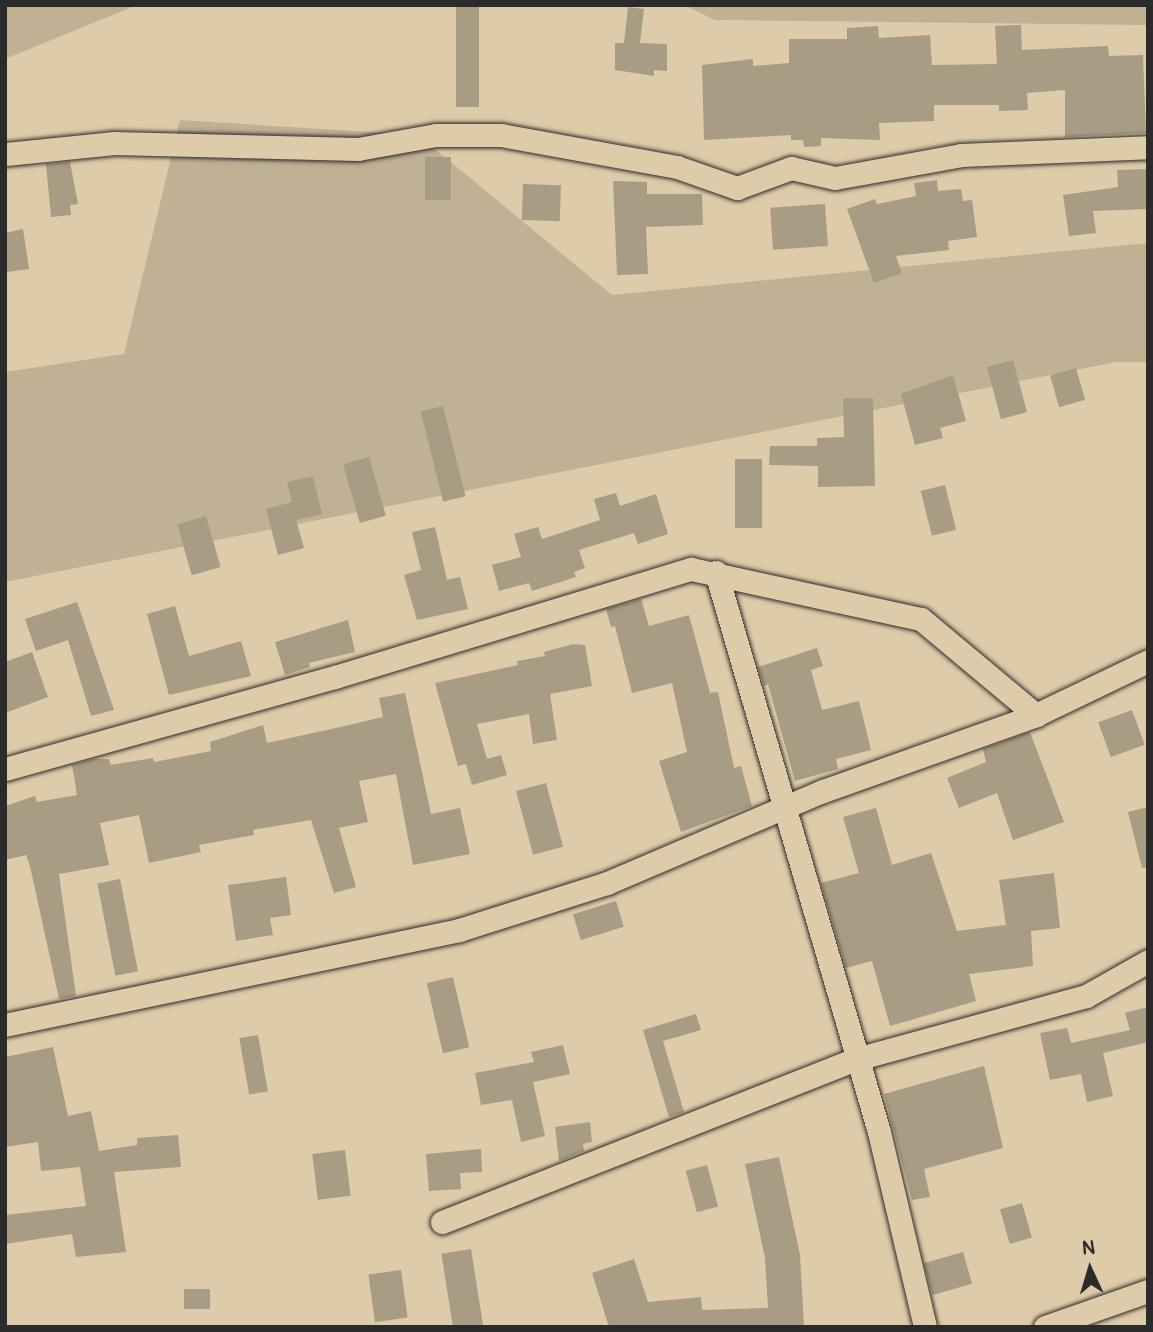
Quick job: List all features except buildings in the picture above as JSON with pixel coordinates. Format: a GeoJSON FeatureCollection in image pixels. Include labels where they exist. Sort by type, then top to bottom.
{"type":"FeatureCollection","features":[{"type":"Feature","properties":{"kind":"street"},"geometry":{"type":"LineString","coordinates":[[6,154],[33,148],[114,144],[358,149],[436,135],[501,135],[677,167],[737,188],[791,168],[835,178],[961,155],[1148,147]]}},
{"type":"Feature","properties":{"kind":"street"},"geometry":{"type":"LineString","coordinates":[[5,769],[335,677],[683,570],[716,572],[921,619],[1036,715]]}},
{"type":"Feature","properties":{"kind":"street"},"geometry":{"type":"LineString","coordinates":[[716,572],[879,1132],[925,1327]]}},
{"type":"Feature","properties":{"kind":"street"},"geometry":{"type":"LineString","coordinates":[[5,1025],[459,929],[607,883],[784,808],[1036,715],[1148,661]]}},
{"type":"Feature","properties":{"kind":"street"},"geometry":{"type":"LineString","coordinates":[[442,1222],[856,1059],[1086,996],[1148,961]]}},
{"type":"Feature","properties":{"kind":"street"},"geometry":{"type":"LineString","coordinates":[[1045,1327],[1148,1291]]}},
{"type":"Feature","properties":{"kind":"shaded area"},"geometry":{"type":"Polygon","coordinates":[[[5,5],[137,5],[5,59],[5,5]]]}},
{"type":"Feature","properties":{"kind":"shaded area"},"geometry":{"type":"Polygon","coordinates":[[[684,5],[1148,5],[1148,25],[715,20],[684,5]]]}},
{"type":"Feature","properties":{"kind":"shaded area"},"geometry":{"type":"Polygon","coordinates":[[[180,120],[418,135],[612,295],[1148,243],[1148,362],[1116,362],[5,582],[5,372],[124,354],[180,120]]]}}]}
